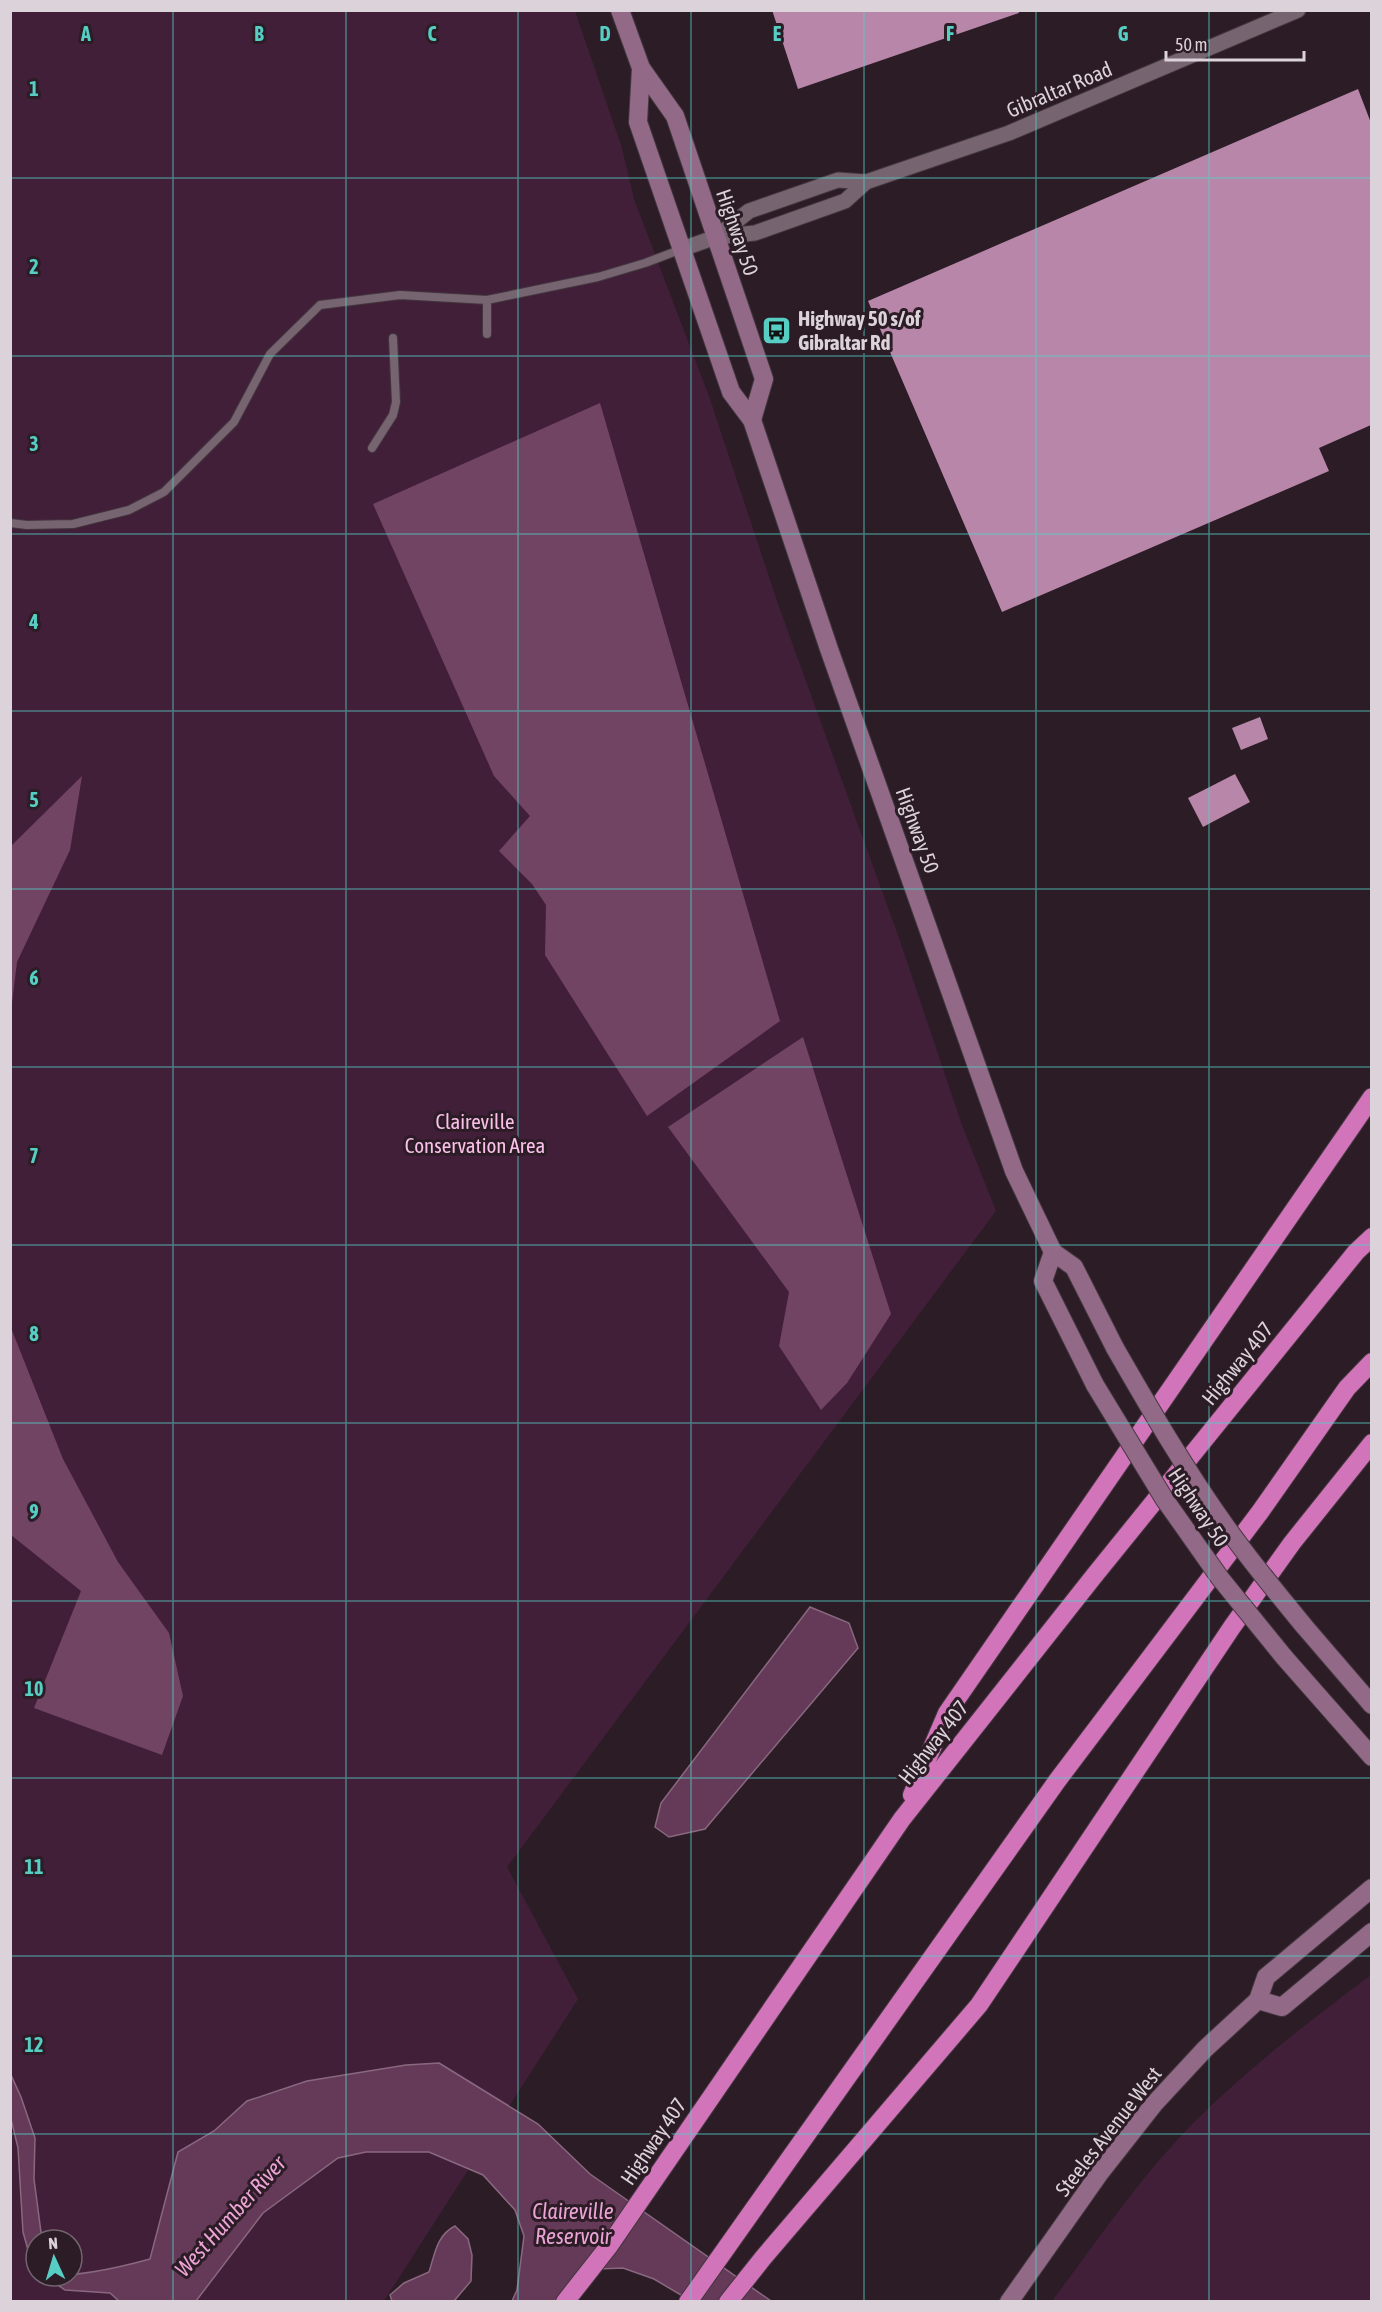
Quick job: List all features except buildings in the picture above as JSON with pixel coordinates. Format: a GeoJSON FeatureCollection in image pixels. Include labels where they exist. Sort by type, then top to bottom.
{"type":"FeatureCollection","features":[{"type":"Feature","properties":{"kind":"highway"},"geometry":{"type":"LineString","coordinates":[[902,1819],[947,1713],[1371,1097]]}},
{"type":"Feature","properties":{"kind":"highway","name":"Highway 407"},"geometry":{"type":"LineString","coordinates":[[565,2301],[609,2246],[902,1819],[1094,1575],[1356,1252],[1371,1237]]}},
{"type":"Feature","properties":{"kind":"highway"},"geometry":{"type":"LineString","coordinates":[[688,2301],[1057,1780],[1260,1512],[1347,1388],[1371,1362]]}},
{"type":"Feature","properties":{"kind":"highway"},"geometry":{"type":"LineString","coordinates":[[728,2301],[980,2005],[1232,1627],[1292,1543],[1371,1443]]}},
{"type":"Feature","properties":{"kind":"main road","name":"Highway 50"},"geometry":{"type":"LineString","coordinates":[[620,10],[641,68],[675,116],[764,380],[752,420]]}},
{"type":"Feature","properties":{"kind":"main road","name":"Highway 50"},"geometry":{"type":"LineString","coordinates":[[641,68],[638,122],[731,392],[752,420],[829,649],[1014,1171],[1053,1252],[1074,1267],[1115,1348],[1193,1478],[1227,1528],[1304,1626],[1371,1705]]}},
{"type":"Feature","properties":{"kind":"main road","name":"Highway 50"},"geometry":{"type":"LineString","coordinates":[[1053,1252],[1043,1281],[1095,1385],[1165,1500],[1220,1578],[1284,1658],[1371,1757]]}},
{"type":"Feature","properties":{"kind":"main road","name":"Steeles Avenue West"},"geometry":{"type":"LineString","coordinates":[[1009,2301],[1100,2174],[1154,2104],[1205,2049],[1257,2000],[1266,1977],[1371,1888]]}},
{"type":"Feature","properties":{"kind":"main road"},"geometry":{"type":"LineString","coordinates":[[1257,2000],[1282,2007],[1371,1932]]}},
{"type":"Feature","properties":{"kind":"street","name":"Gibraltar Road"},"geometry":{"type":"LineString","coordinates":[[682,249],[716,237],[755,233],[845,201],[866,182],[1019,129],[1298,10]]}},
{"type":"Feature","properties":{"kind":"street","name":"Gibraltar Road"},"geometry":{"type":"LineString","coordinates":[[716,237],[749,211],[838,180],[866,182]]}},
{"type":"Feature","properties":{"kind":"lane"},"geometry":{"type":"LineString","coordinates":[[10,523],[74,524],[129,510],[164,492],[234,422],[270,354],[320,305],[400,295],[487,300],[598,277],[682,249]]}},
{"type":"Feature","properties":{"kind":"lane"},"geometry":{"type":"LineString","coordinates":[[487,300],[487,334]]}},
{"type":"Feature","properties":{"kind":"lane"},"geometry":{"type":"LineString","coordinates":[[372,448],[393,415],[396,402],[393,338]]}},
{"type":"Feature","properties":{"kind":"green space","name":"Claireville Conservation Area"},"geometry":{"type":"Polygon","coordinates":[[[11,11],[575,11],[622,148],[634,199],[710,399],[777,601],[899,938],[962,1125],[996,1211],[507,1867],[578,1999],[384,2301],[11,2302],[11,11]]]}},
{"type":"Feature","properties":{"kind":"green space"},"geometry":{"type":"Polygon","coordinates":[[[1371,1975],[1371,2301],[1052,2301],[1144,2178],[1199,2117],[1270,2053],[1371,1975]]]}},
{"type":"Feature","properties":{"kind":"shaded area"},"geometry":{"type":"Polygon","coordinates":[[[600,403],[780,1021],[647,1116],[545,955],[546,905],[532,884],[499,851],[530,816],[494,776],[373,504],[600,403]]]}},
{"type":"Feature","properties":{"kind":"shaded area"},"geometry":{"type":"Polygon","coordinates":[[[82,776],[70,850],[17,962],[11,1011],[11,846],[82,776]]]}},
{"type":"Feature","properties":{"kind":"shaded area"},"geometry":{"type":"Polygon","coordinates":[[[803,1037],[891,1314],[847,1383],[821,1410],[779,1346],[789,1292],[668,1127],[803,1037]]]}},
{"type":"Feature","properties":{"kind":"shaded area"},"geometry":{"type":"Polygon","coordinates":[[[11,1328],[63,1459],[118,1562],[169,1633],[183,1696],[162,1755],[34,1708],[81,1591],[11,1535],[11,1328]]]}},
{"type":"Feature","properties":{"kind":"water"},"geometry":{"type":"Polygon","coordinates":[[[810,1607],[849,1623],[858,1648],[705,1829],[669,1837],[655,1827],[661,1803],[810,1607]]]}},
{"type":"Feature","properties":{"kind":"water","name":"Claireville Reservoir"},"geometry":{"type":"Polygon","coordinates":[[[439,2063],[538,2124],[590,2174],[771,2301],[691,2301],[654,2279],[623,2268],[598,2269],[561,2301],[512,2301],[517,2290],[524,2236],[515,2210],[483,2175],[429,2152],[366,2152],[338,2158],[263,2213],[196,2301],[119,2301],[110,2293],[62,2288],[84,2288],[84,2273],[150,2259],[178,2152],[214,2131],[247,2101],[307,2081],[406,2065],[439,2063]]]}},
{"type":"Feature","properties":{"kind":"water"},"geometry":{"type":"Polygon","coordinates":[[[11,2075],[35,2138],[34,2179],[40,2228],[24,2228],[24,2236],[18,2148],[11,2119],[11,2075]]]}},
{"type":"Feature","properties":{"kind":"water"},"geometry":{"type":"Polygon","coordinates":[[[455,2226],[468,2239],[472,2255],[471,2281],[454,2301],[392,2301],[390,2295],[404,2283],[429,2272],[440,2240],[455,2226]]]}},
{"type":"Feature","properties":{"kind":"place","name":"Highway 50 s/of Gibraltar Rd"},"geometry":{"type":"Point","coordinates":[777,330]}},
{"type":"Feature","properties":{"kind":"water label","name":"West Humber River"},"geometry":{"type":"Point","coordinates":[230,2216]}}]}
